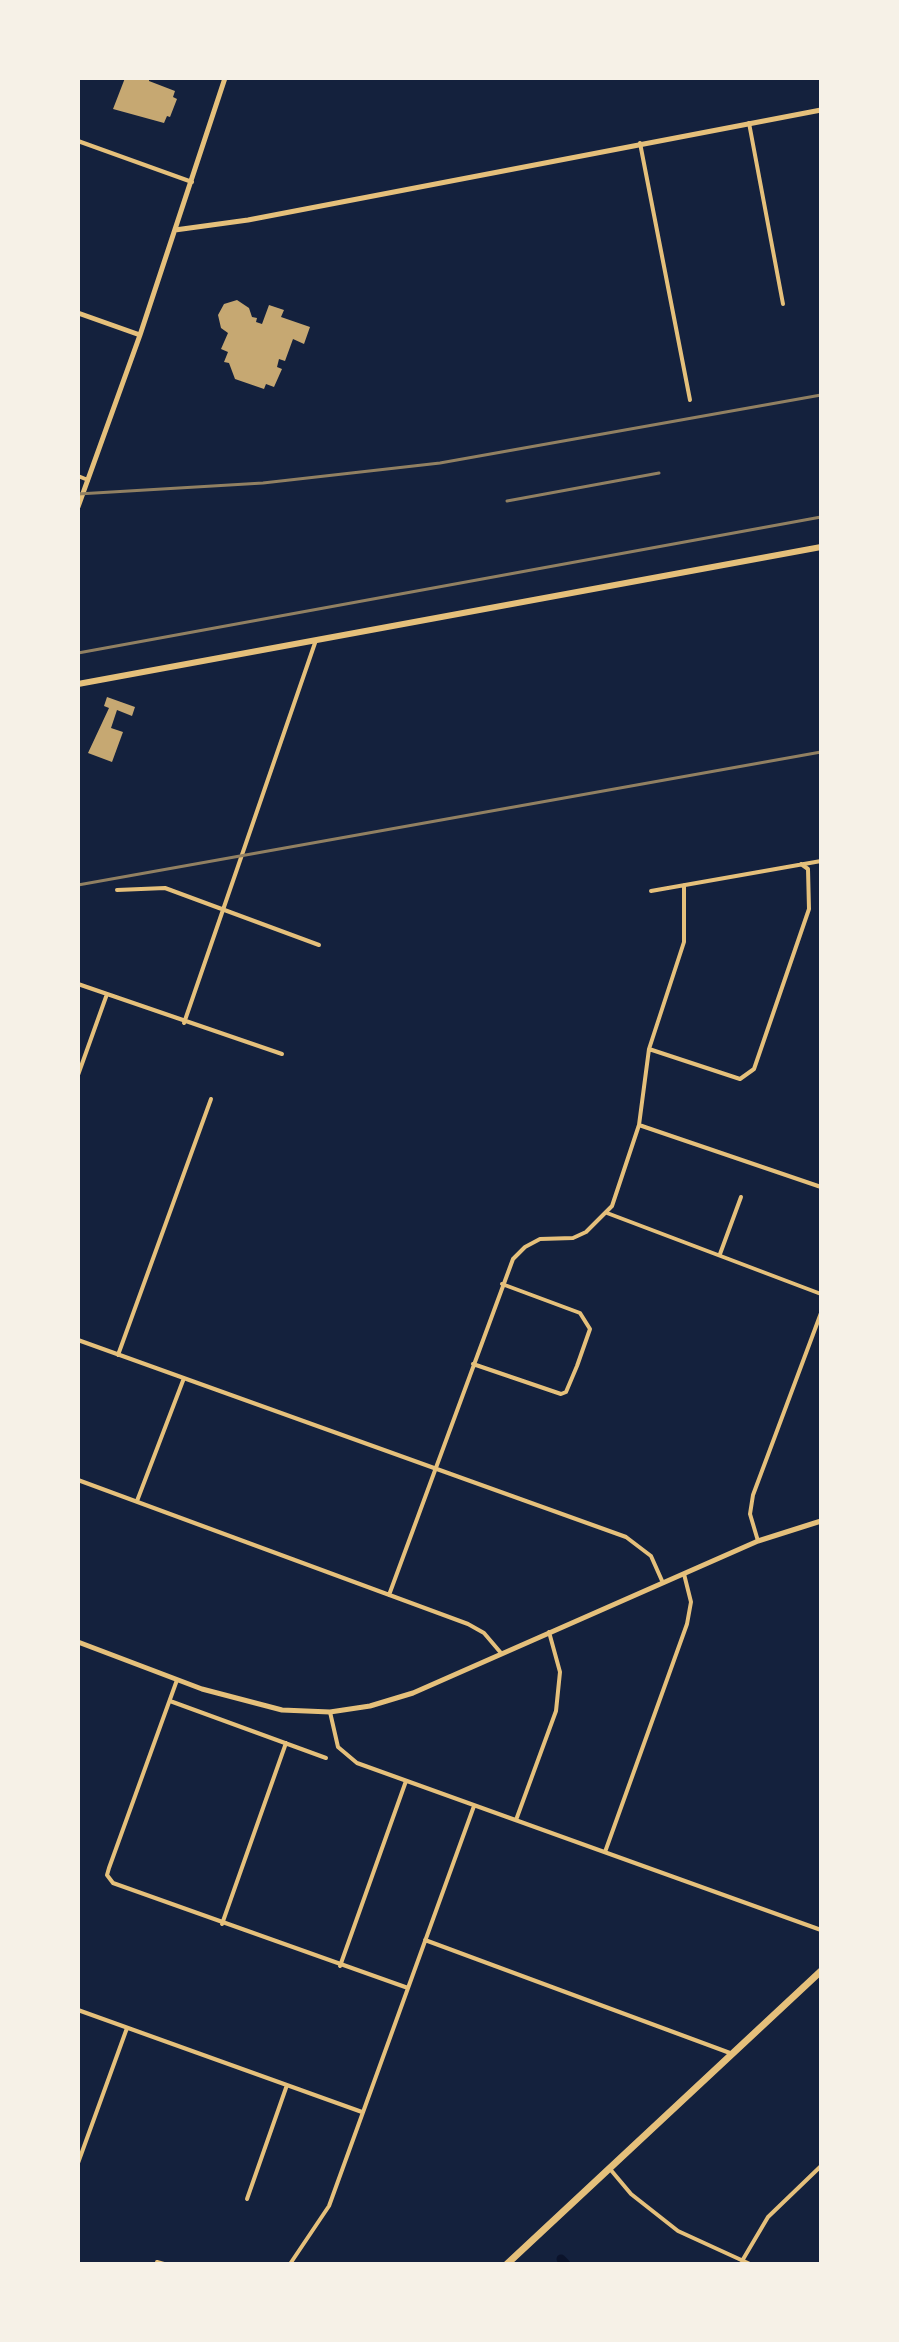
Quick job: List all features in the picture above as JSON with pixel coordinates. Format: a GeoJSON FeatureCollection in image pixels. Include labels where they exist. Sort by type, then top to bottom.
{"type":"FeatureCollection","features":[{"type":"Feature","properties":{"kind":"main road"},"geometry":{"type":"LineString","coordinates":[[78,684],[821,547]]}},
{"type":"Feature","properties":{"kind":"main road"},"geometry":{"type":"LineString","coordinates":[[507,2264],[821,1971]]}},
{"type":"Feature","properties":{"kind":"street"},"geometry":{"type":"LineString","coordinates":[[78,507],[140,335],[225,78]]}},
{"type":"Feature","properties":{"kind":"street"},"geometry":{"type":"LineString","coordinates":[[175,230],[256,219],[821,110]]}},
{"type":"Feature","properties":{"kind":"street"},"geometry":{"type":"LineString","coordinates":[[749,123],[783,304]]}},
{"type":"Feature","properties":{"kind":"street"},"geometry":{"type":"LineString","coordinates":[[78,141],[192,182]]}},
{"type":"Feature","properties":{"kind":"street"},"geometry":{"type":"LineString","coordinates":[[640,143],[690,400]]}},
{"type":"Feature","properties":{"kind":"street"},"geometry":{"type":"LineString","coordinates":[[78,313],[140,335]]}},
{"type":"Feature","properties":{"kind":"street"},"geometry":{"type":"LineString","coordinates":[[78,476],[88,480]]}},
{"type":"Feature","properties":{"kind":"street"},"geometry":{"type":"LineString","coordinates":[[184,1023],[316,640]]}},
{"type":"Feature","properties":{"kind":"street"},"geometry":{"type":"LineString","coordinates":[[651,891],[821,861]]}},
{"type":"Feature","properties":{"kind":"street"},"geometry":{"type":"LineString","coordinates":[[649,1049],[740,1079],[754,1069],[809,909],[808,869],[801,864]]}},
{"type":"Feature","properties":{"kind":"street"},"geometry":{"type":"LineString","coordinates":[[389,1595],[513,1259],[525,1247],[549,1237],[573,1238],[593,1227],[607,1213],[625,1174],[639,1125],[649,1049],[684,942],[684,885]]}},
{"type":"Feature","properties":{"kind":"street"},"geometry":{"type":"LineString","coordinates":[[117,890],[165,888],[319,945]]}},
{"type":"Feature","properties":{"kind":"street"},"geometry":{"type":"LineString","coordinates":[[78,984],[184,1023],[282,1054]]}},
{"type":"Feature","properties":{"kind":"street"},"geometry":{"type":"LineString","coordinates":[[78,1075],[107,994]]}},
{"type":"Feature","properties":{"kind":"street"},"geometry":{"type":"LineString","coordinates":[[118,1355],[211,1099]]}},
{"type":"Feature","properties":{"kind":"street"},"geometry":{"type":"LineString","coordinates":[[639,1125],[821,1187]]}},
{"type":"Feature","properties":{"kind":"street"},"geometry":{"type":"LineString","coordinates":[[720,1254],[741,1197]]}},
{"type":"Feature","properties":{"kind":"street"},"geometry":{"type":"LineString","coordinates":[[607,1213],[821,1294]]}},
{"type":"Feature","properties":{"kind":"street"},"geometry":{"type":"LineString","coordinates":[[473,1364],[561,1394],[566,1392],[577,1366],[590,1329],[580,1313],[502,1284]]}},
{"type":"Feature","properties":{"kind":"street"},"geometry":{"type":"LineString","coordinates":[[758,1541],[750,1514],[753,1495],[821,1313]]}},
{"type":"Feature","properties":{"kind":"street"},"geometry":{"type":"LineString","coordinates":[[78,1340],[626,1537],[651,1556],[663,1583]]}},
{"type":"Feature","properties":{"kind":"street"},"geometry":{"type":"LineString","coordinates":[[137,1501],[184,1378]]}},
{"type":"Feature","properties":{"kind":"street"},"geometry":{"type":"LineString","coordinates":[[78,1480],[478,1628],[501,1653]]}},
{"type":"Feature","properties":{"kind":"street"},"geometry":{"type":"LineString","coordinates":[[78,1642],[177,1680],[282,1710],[330,1712],[399,1698],[758,1541],[821,1521]]}},
{"type":"Feature","properties":{"kind":"street"},"geometry":{"type":"LineString","coordinates":[[605,1852],[687,1624],[691,1598],[683,1573]]}},
{"type":"Feature","properties":{"kind":"street"},"geometry":{"type":"LineString","coordinates":[[516,1820],[556,1711],[560,1672],[549,1632]]}},
{"type":"Feature","properties":{"kind":"street"},"geometry":{"type":"LineString","coordinates":[[177,1680],[107,1875],[113,1883],[222,1924],[408,1988]]}},
{"type":"Feature","properties":{"kind":"street"},"geometry":{"type":"LineString","coordinates":[[169,1701],[326,1758]]}},
{"type":"Feature","properties":{"kind":"street"},"geometry":{"type":"LineString","coordinates":[[330,1712],[335,1742],[344,1755],[474,1806],[821,1930]]}},
{"type":"Feature","properties":{"kind":"street"},"geometry":{"type":"LineString","coordinates":[[222,1924],[286,1743]]}},
{"type":"Feature","properties":{"kind":"street"},"geometry":{"type":"LineString","coordinates":[[340,1966],[406,1781]]}},
{"type":"Feature","properties":{"kind":"street"},"geometry":{"type":"LineString","coordinates":[[290,2264],[329,2206],[474,1806]]}},
{"type":"Feature","properties":{"kind":"street"},"geometry":{"type":"LineString","coordinates":[[425,1940],[733,2054]]}},
{"type":"Feature","properties":{"kind":"street"},"geometry":{"type":"LineString","coordinates":[[78,2010],[362,2112]]}},
{"type":"Feature","properties":{"kind":"street"},"geometry":{"type":"LineString","coordinates":[[78,2163],[127,2028]]}},
{"type":"Feature","properties":{"kind":"street"},"geometry":{"type":"LineString","coordinates":[[247,2199],[287,2085]]}},
{"type":"Feature","properties":{"kind":"street"},"geometry":{"type":"LineString","coordinates":[[742,2261],[768,2217],[821,2166]]}},
{"type":"Feature","properties":{"kind":"street"},"geometry":{"type":"LineString","coordinates":[[610,2169],[631,2194],[678,2231],[750,2264]]}},
{"type":"Feature","properties":{"kind":"street"},"geometry":{"type":"LineString","coordinates":[[157,2262],[164,2264]]}},
{"type":"Feature","properties":{"kind":"building"},"geometry":{"type":"Polygon","coordinates":[[[125,78],[149,78],[149,81],[175,91],[173,97],[177,99],[170,117],[167,116],[164,123],[113,109],[125,78]]]}},
{"type":"Feature","properties":{"kind":"building"},"geometry":{"type":"Polygon","coordinates":[[[237,300],[249,308],[252,317],[257,318],[256,322],[262,324],[269,305],[284,310],[281,317],[310,327],[304,344],[293,339],[285,361],[279,359],[277,367],[282,369],[274,387],[266,384],[264,389],[235,379],[229,363],[224,362],[228,352],[221,349],[228,333],[221,328],[218,315],[224,304],[237,300]]]}},
{"type":"Feature","properties":{"kind":"building"},"geometry":{"type":"Polygon","coordinates":[[[107,697],[135,707],[132,716],[117,710],[111,728],[123,732],[112,762],[88,753],[109,708],[104,706],[107,697]]]}},
{"type":"Feature","properties":{"kind":"waterway"},"geometry":{"type":"LineString","coordinates":[[561,2259],[566,2264]]}},
{"type":"Feature","properties":{"kind":"railway"},"geometry":{"type":"LineString","coordinates":[[78,494],[263,483],[440,463],[821,395]]}},
{"type":"Feature","properties":{"kind":"railway"},"geometry":{"type":"LineString","coordinates":[[507,501],[659,473]]}},
{"type":"Feature","properties":{"kind":"railway"},"geometry":{"type":"LineString","coordinates":[[78,653],[821,517]]}},
{"type":"Feature","properties":{"kind":"railway"},"geometry":{"type":"LineString","coordinates":[[78,885],[821,752]]}}]}
